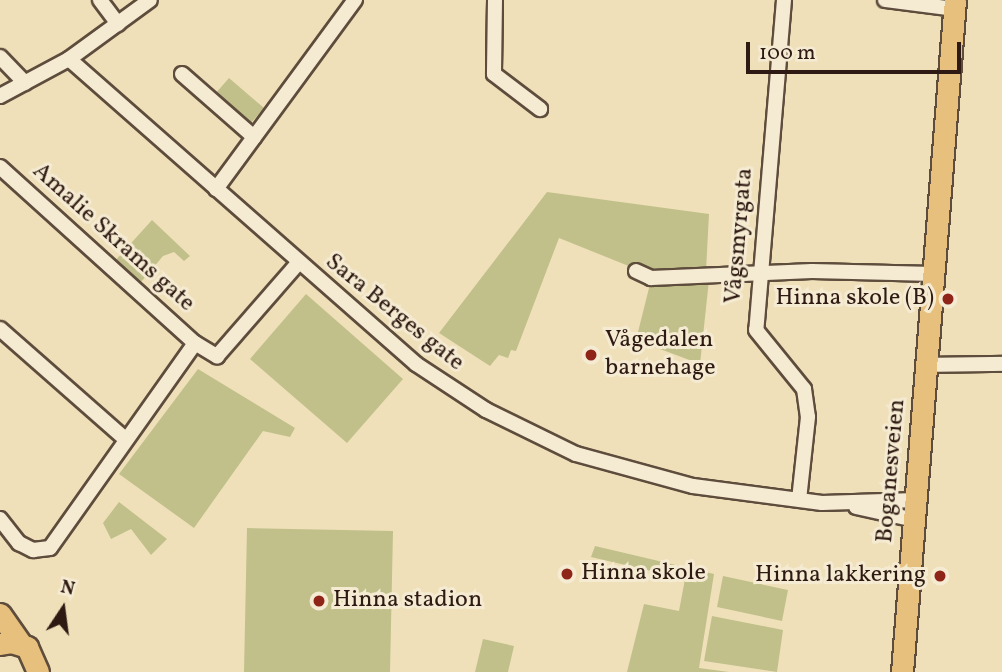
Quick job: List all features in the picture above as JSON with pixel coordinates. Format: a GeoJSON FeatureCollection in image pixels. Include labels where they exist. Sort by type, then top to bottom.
{"type":"FeatureCollection","features":[{"type":"Feature","properties":{"kind":"main road","name":"Boganesveien"},"geometry":{"type":"LineString","coordinates":[[902,672],[954,4]]}},
{"type":"Feature","properties":{"kind":"main road"},"geometry":{"type":"LineString","coordinates":[[0,614],[10,643],[33,653],[39,671]]}},
{"type":"Feature","properties":{"kind":"street"},"geometry":{"type":"LineString","coordinates":[[100,0],[118,24]]}},
{"type":"Feature","properties":{"kind":"street"},"geometry":{"type":"LineString","coordinates":[[0,96],[69,59],[150,0]]}},
{"type":"Feature","properties":{"kind":"street"},"geometry":{"type":"LineString","coordinates":[[216,189],[355,0]]}},
{"type":"Feature","properties":{"kind":"street"},"geometry":{"type":"LineString","coordinates":[[495,0],[494,74],[540,109]]}},
{"type":"Feature","properties":{"kind":"street","name":"Vågsmyrgata"},"geometry":{"type":"LineString","coordinates":[[783,0],[755,330],[804,389],[808,417],[799,500]]}},
{"type":"Feature","properties":{"kind":"street"},"geometry":{"type":"LineString","coordinates":[[886,0],[954,4]]}},
{"type":"Feature","properties":{"kind":"street"},"geometry":{"type":"LineString","coordinates":[[0,57],[25,83]]}},
{"type":"Feature","properties":{"kind":"street","name":"Sara Berges gate"},"geometry":{"type":"LineString","coordinates":[[69,59],[298,263],[443,383],[486,410],[576,454],[693,486],[799,500],[915,510]]}},
{"type":"Feature","properties":{"kind":"street"},"geometry":{"type":"LineString","coordinates":[[182,74],[254,137]]}},
{"type":"Feature","properties":{"kind":"street","name":"Amalie Skrams gate"},"geometry":{"type":"LineString","coordinates":[[0,167],[195,342]]}},
{"type":"Feature","properties":{"kind":"street"},"geometry":{"type":"LineString","coordinates":[[0,519],[19,544],[33,550],[50,548],[124,438],[195,342],[217,356],[298,263]]}},
{"type":"Feature","properties":{"kind":"street"},"geometry":{"type":"LineString","coordinates":[[636,271],[651,278],[761,274],[934,274]]}},
{"type":"Feature","properties":{"kind":"street"},"geometry":{"type":"LineString","coordinates":[[0,329],[124,438]]}},
{"type":"Feature","properties":{"kind":"street"},"geometry":{"type":"LineString","coordinates":[[927,365],[1002,364]]}},
{"type":"Feature","properties":{"kind":"shaded area"},"geometry":{"type":"Polygon","coordinates":[[[229,78],[264,108],[250,124],[215,94],[229,78]]]}},
{"type":"Feature","properties":{"kind":"shaded area"},"geometry":{"type":"Polygon","coordinates":[[[547,192],[709,214],[706,271],[646,273],[559,238],[516,351],[511,350],[508,358],[499,355],[490,366],[439,333],[547,192]]]}},
{"type":"Feature","properties":{"kind":"shaded area"},"geometry":{"type":"Polygon","coordinates":[[[152,220],[190,256],[184,261],[174,252],[163,256],[141,282],[114,262],[152,220]]]}},
{"type":"Feature","properties":{"kind":"shaded area"},"geometry":{"type":"Polygon","coordinates":[[[709,280],[700,364],[636,340],[650,284],[709,280]]]}},
{"type":"Feature","properties":{"kind":"shaded area"},"geometry":{"type":"Polygon","coordinates":[[[306,294],[403,379],[347,443],[250,359],[306,294]]]}},
{"type":"Feature","properties":{"kind":"shaded area"},"geometry":{"type":"Polygon","coordinates":[[[198,369],[295,428],[290,437],[263,431],[194,528],[119,474],[198,369]]]}},
{"type":"Feature","properties":{"kind":"shaded area"},"geometry":{"type":"Polygon","coordinates":[[[119,502],[167,539],[151,555],[131,529],[111,539],[103,523],[119,502]]]}},
{"type":"Feature","properties":{"kind":"shaded area","name":"Hinna stadion"},"geometry":{"type":"Polygon","coordinates":[[[247,528],[393,531],[390,672],[244,672],[247,528]]]}},
{"type":"Feature","properties":{"kind":"shaded area"},"geometry":{"type":"Polygon","coordinates":[[[595,546],[714,574],[699,668],[729,672],[627,672],[644,604],[679,611],[685,579],[591,557],[595,546]]]}},
{"type":"Feature","properties":{"kind":"shaded area"},"geometry":{"type":"Polygon","coordinates":[[[723,576],[788,590],[782,621],[717,607],[723,576]]]}},
{"type":"Feature","properties":{"kind":"shaded area"},"geometry":{"type":"Polygon","coordinates":[[[712,616],[783,630],[777,672],[704,661],[712,616]]]}},
{"type":"Feature","properties":{"kind":"shaded area"},"geometry":{"type":"Polygon","coordinates":[[[483,639],[514,646],[508,672],[475,672],[483,639]]]}},
{"type":"Feature","properties":{"kind":"place","name":"Hinna skole (B)"},"geometry":{"type":"Point","coordinates":[948,299]}},
{"type":"Feature","properties":{"kind":"place","name":"Vågedalen barnehage"},"geometry":{"type":"Point","coordinates":[591,355]}},
{"type":"Feature","properties":{"kind":"place","name":"Hinna skole"},"geometry":{"type":"Point","coordinates":[567,574]}},
{"type":"Feature","properties":{"kind":"place","name":"Hinna lakkering"},"geometry":{"type":"Point","coordinates":[940,576]}},
{"type":"Feature","properties":{"kind":"place","name":"Hinna stadion"},"geometry":{"type":"Point","coordinates":[319,601]}}]}
